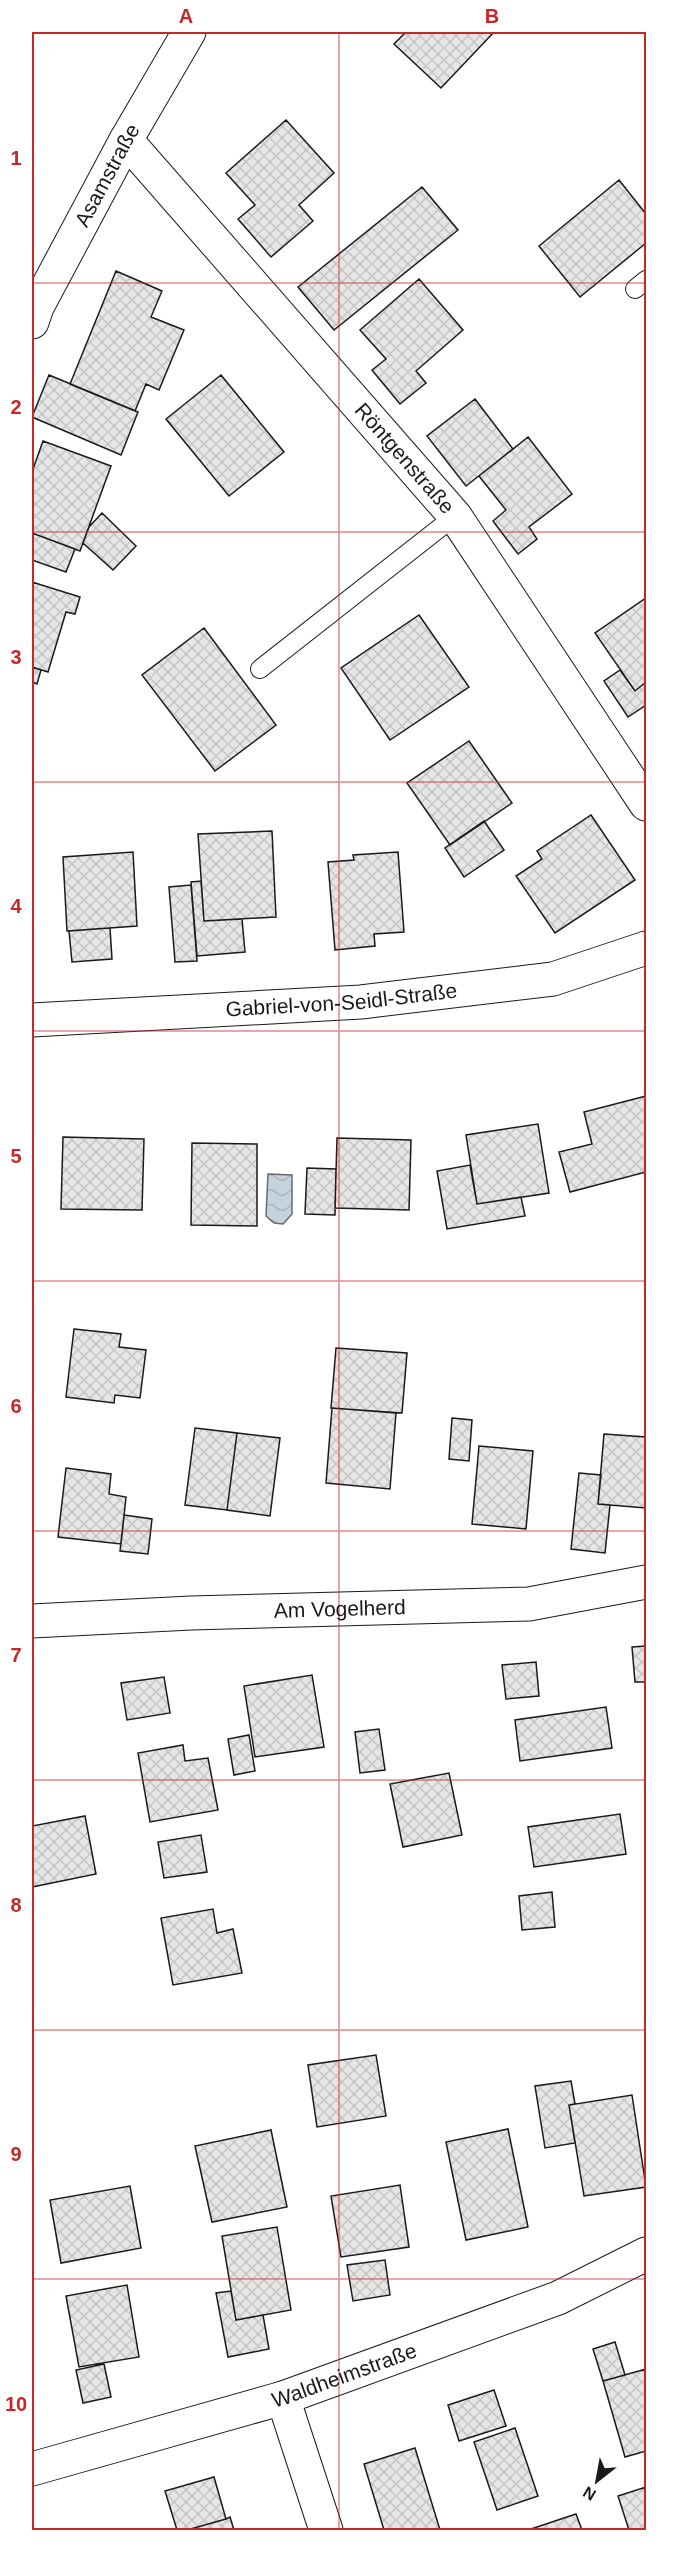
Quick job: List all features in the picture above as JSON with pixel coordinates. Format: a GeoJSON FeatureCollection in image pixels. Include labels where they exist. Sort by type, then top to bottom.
{"type":"FeatureCollection","features":[{"type":"Feature","properties":{"kind":"street","name":"Asamstraße"},"geometry":{"type":"LineString","coordinates":[[32,322],[37,307],[126,140],[189,32]]}},
{"type":"Feature","properties":{"kind":"street","name":"Röntgenstraße"},"geometry":{"type":"LineString","coordinates":[[126,140],[455,516],[646,804]]}},
{"type":"Feature","properties":{"kind":"street","name":"Gabriel-von-Seidl-Straße"},"geometry":{"type":"LineString","coordinates":[[32,1020],[361,1002],[553,979],[646,948]]}},
{"type":"Feature","properties":{"kind":"street","name":"Am Vogelherd"},"geometry":{"type":"LineString","coordinates":[[32,1621],[191,1613],[529,1604],[646,1582]]}},
{"type":"Feature","properties":{"kind":"street","name":"Waldheimstraße"},"geometry":{"type":"LineString","coordinates":[[32,2469],[283,2398],[558,2298],[646,2254]]}},
{"type":"Feature","properties":{"kind":"street"},"geometry":{"type":"LineString","coordinates":[[283,2398],[326,2530]]}},
{"type":"Feature","properties":{"kind":"lane"},"geometry":{"type":"LineString","coordinates":[[260,669],[455,516]]}},
{"type":"Feature","properties":{"kind":"water"},"geometry":{"type":"Polygon","coordinates":[[[268,1174],[292,1175],[292,1214],[283,1224],[274,1223],[266,1216],[268,1174]]]}},
{"type":"Feature","properties":{"kind":"building"},"geometry":{"type":"Polygon","coordinates":[[[406,32],[494,32],[441,88],[394,44],[406,32]]]}},
{"type":"Feature","properties":{"kind":"building"},"geometry":{"type":"Polygon","coordinates":[[[286,120],[334,173],[299,205],[313,221],[271,257],[238,219],[255,205],[226,173],[286,120]]]}},
{"type":"Feature","properties":{"kind":"building"},"geometry":{"type":"Polygon","coordinates":[[[619,180],[646,214],[646,243],[580,297],[539,246],[619,180]]]}},
{"type":"Feature","properties":{"kind":"building"},"geometry":{"type":"Polygon","coordinates":[[[422,187],[458,230],[334,330],[298,287],[422,187]]]}},
{"type":"Feature","properties":{"kind":"building"},"geometry":{"type":"Polygon","coordinates":[[[116,271],[162,291],[151,317],[184,330],[159,390],[146,384],[135,411],[70,384],[116,271]]]}},
{"type":"Feature","properties":{"kind":"building"},"geometry":{"type":"Polygon","coordinates":[[[419,279],[463,330],[416,371],[426,383],[400,404],[372,370],[386,359],[360,330],[419,279]]]}},
{"type":"Feature","properties":{"kind":"building"},"geometry":{"type":"Polygon","coordinates":[[[49,375],[138,412],[121,455],[32,417],[49,375]]]}},
{"type":"Feature","properties":{"kind":"building"},"geometry":{"type":"Polygon","coordinates":[[[221,375],[284,452],[229,496],[166,419],[221,375]]]}},
{"type":"Feature","properties":{"kind":"building"},"geometry":{"type":"Polygon","coordinates":[[[475,399],[513,449],[466,486],[427,436],[475,399]]]}},
{"type":"Feature","properties":{"kind":"building"},"geometry":{"type":"Polygon","coordinates":[[[528,437],[572,494],[529,527],[537,539],[518,554],[493,521],[506,510],[479,476],[528,437]]]}},
{"type":"Feature","properties":{"kind":"building"},"geometry":{"type":"Polygon","coordinates":[[[43,441],[111,466],[80,551],[32,533],[32,472],[43,441]]]}},
{"type":"Feature","properties":{"kind":"building"},"geometry":{"type":"Polygon","coordinates":[[[102,513],[136,546],[113,570],[83,543],[89,527],[102,513]]]}},
{"type":"Feature","properties":{"kind":"building"},"geometry":{"type":"Polygon","coordinates":[[[32,533],[75,549],[66,572],[32,560],[32,533]]]}},
{"type":"Feature","properties":{"kind":"building"},"geometry":{"type":"Polygon","coordinates":[[[32,582],[80,597],[75,614],[66,612],[48,672],[32,667],[32,582]]]}},
{"type":"Feature","properties":{"kind":"building"},"geometry":{"type":"Polygon","coordinates":[[[646,598],[646,682],[635,691],[595,633],[646,598]]]}},
{"type":"Feature","properties":{"kind":"building"},"geometry":{"type":"Polygon","coordinates":[[[419,615],[469,687],[390,740],[341,668],[419,615]]]}},
{"type":"Feature","properties":{"kind":"building"},"geometry":{"type":"Polygon","coordinates":[[[204,628],[276,725],[215,771],[142,675],[204,628]]]}},
{"type":"Feature","properties":{"kind":"building"},"geometry":{"type":"Polygon","coordinates":[[[32,667],[41,670],[37,684],[32,682],[32,667]]]}},
{"type":"Feature","properties":{"kind":"building"},"geometry":{"type":"Polygon","coordinates":[[[620,670],[635,691],[646,682],[646,705],[628,717],[604,681],[620,670]]]}},
{"type":"Feature","properties":{"kind":"building"},"geometry":{"type":"Polygon","coordinates":[[[469,741],[512,803],[450,845],[407,783],[469,741]]]}},
{"type":"Feature","properties":{"kind":"building"},"geometry":{"type":"Polygon","coordinates":[[[591,815],[635,880],[555,933],[516,876],[542,859],[537,851],[591,815]]]}},
{"type":"Feature","properties":{"kind":"building"},"geometry":{"type":"Polygon","coordinates":[[[484,821],[504,850],[464,877],[445,848],[484,821]]]}},
{"type":"Feature","properties":{"kind":"building"},"geometry":{"type":"Polygon","coordinates":[[[272,831],[276,917],[204,921],[198,834],[272,831]]]}},
{"type":"Feature","properties":{"kind":"building"},"geometry":{"type":"Polygon","coordinates":[[[133,852],[137,926],[67,931],[63,857],[133,852]]]}},
{"type":"Feature","properties":{"kind":"building"},"geometry":{"type":"Polygon","coordinates":[[[398,852],[404,932],[374,934],[375,946],[335,950],[328,862],[354,860],[353,855],[398,852]]]}},
{"type":"Feature","properties":{"kind":"building"},"geometry":{"type":"Polygon","coordinates":[[[201,881],[204,921],[242,919],[245,952],[197,956],[191,882],[201,881]]]}},
{"type":"Feature","properties":{"kind":"building"},"geometry":{"type":"Polygon","coordinates":[[[191,885],[197,961],[175,962],[169,887],[191,885]]]}},
{"type":"Feature","properties":{"kind":"building"},"geometry":{"type":"Polygon","coordinates":[[[110,928],[112,959],[72,962],[69,931],[110,928]]]}},
{"type":"Feature","properties":{"kind":"building"},"geometry":{"type":"Polygon","coordinates":[[[646,1096],[646,1172],[570,1192],[559,1152],[592,1144],[584,1112],[646,1096]]]}},
{"type":"Feature","properties":{"kind":"building"},"geometry":{"type":"Polygon","coordinates":[[[538,1124],[549,1193],[477,1204],[466,1135],[538,1124]]]}},
{"type":"Feature","properties":{"kind":"building"},"geometry":{"type":"Polygon","coordinates":[[[63,1137],[144,1139],[142,1210],[61,1209],[63,1137]]]}},
{"type":"Feature","properties":{"kind":"building"},"geometry":{"type":"Polygon","coordinates":[[[337,1138],[411,1140],[409,1210],[335,1208],[337,1138]]]}},
{"type":"Feature","properties":{"kind":"building"},"geometry":{"type":"Polygon","coordinates":[[[192,1143],[257,1144],[257,1226],[191,1225],[192,1143]]]}},
{"type":"Feature","properties":{"kind":"building"},"geometry":{"type":"Polygon","coordinates":[[[470,1165],[477,1204],[521,1197],[525,1216],[447,1229],[437,1171],[470,1165]]]}},
{"type":"Feature","properties":{"kind":"building"},"geometry":{"type":"Polygon","coordinates":[[[307,1168],[336,1169],[335,1215],[305,1214],[307,1168]]]}},
{"type":"Feature","properties":{"kind":"building"},"geometry":{"type":"Polygon","coordinates":[[[74,1329],[121,1334],[119,1347],[146,1350],[140,1398],[115,1395],[114,1403],[66,1397],[74,1329]]]}},
{"type":"Feature","properties":{"kind":"building"},"geometry":{"type":"Polygon","coordinates":[[[336,1348],[407,1353],[402,1413],[331,1408],[336,1348]]]}},
{"type":"Feature","properties":{"kind":"building"},"geometry":{"type":"Polygon","coordinates":[[[332,1408],[396,1413],[390,1489],[326,1483],[332,1408]]]}},
{"type":"Feature","properties":{"kind":"building"},"geometry":{"type":"Polygon","coordinates":[[[452,1418],[472,1420],[469,1461],[449,1459],[452,1418]]]}},
{"type":"Feature","properties":{"kind":"building"},"geometry":{"type":"Polygon","coordinates":[[[195,1428],[237,1433],[227,1510],[185,1505],[195,1428]]]}},
{"type":"Feature","properties":{"kind":"building"},"geometry":{"type":"Polygon","coordinates":[[[237,1433],[280,1438],[270,1516],[227,1510],[237,1433]]]}},
{"type":"Feature","properties":{"kind":"building"},"geometry":{"type":"Polygon","coordinates":[[[604,1434],[646,1437],[646,1508],[598,1504],[604,1434]]]}},
{"type":"Feature","properties":{"kind":"building"},"geometry":{"type":"Polygon","coordinates":[[[479,1446],[533,1451],[526,1529],[472,1524],[479,1446]]]}},
{"type":"Feature","properties":{"kind":"building"},"geometry":{"type":"Polygon","coordinates":[[[66,1468],[111,1474],[109,1494],[126,1497],[121,1544],[58,1537],[66,1468]]]}},
{"type":"Feature","properties":{"kind":"building"},"geometry":{"type":"Polygon","coordinates":[[[579,1473],[601,1475],[598,1504],[610,1505],[605,1553],[571,1549],[579,1473]]]}},
{"type":"Feature","properties":{"kind":"building"},"geometry":{"type":"Polygon","coordinates":[[[124,1515],[152,1519],[148,1554],[120,1551],[124,1515]]]}},
{"type":"Feature","properties":{"kind":"building"},"geometry":{"type":"Polygon","coordinates":[[[646,1646],[646,1682],[635,1682],[632,1647],[646,1646]]]}},
{"type":"Feature","properties":{"kind":"building"},"geometry":{"type":"Polygon","coordinates":[[[536,1662],[539,1696],[506,1699],[502,1665],[536,1662]]]}},
{"type":"Feature","properties":{"kind":"building"},"geometry":{"type":"Polygon","coordinates":[[[312,1675],[324,1747],[255,1757],[244,1686],[312,1675]]]}},
{"type":"Feature","properties":{"kind":"building"},"geometry":{"type":"Polygon","coordinates":[[[164,1677],[170,1713],[127,1720],[121,1683],[164,1677]]]}},
{"type":"Feature","properties":{"kind":"building"},"geometry":{"type":"Polygon","coordinates":[[[606,1707],[612,1748],[520,1761],[515,1720],[606,1707]]]}},
{"type":"Feature","properties":{"kind":"building"},"geometry":{"type":"Polygon","coordinates":[[[379,1729],[385,1770],[360,1773],[355,1732],[379,1729]]]}},
{"type":"Feature","properties":{"kind":"building"},"geometry":{"type":"Polygon","coordinates":[[[249,1735],[255,1771],[234,1775],[228,1739],[249,1735]]]}},
{"type":"Feature","properties":{"kind":"building"},"geometry":{"type":"Polygon","coordinates":[[[183,1745],[185,1761],[208,1758],[218,1810],[150,1822],[138,1753],[183,1745]]]}},
{"type":"Feature","properties":{"kind":"building"},"geometry":{"type":"Polygon","coordinates":[[[449,1773],[462,1835],[403,1847],[390,1784],[449,1773]]]}},
{"type":"Feature","properties":{"kind":"building"},"geometry":{"type":"Polygon","coordinates":[[[620,1814],[626,1854],[534,1867],[528,1827],[620,1814]]]}},
{"type":"Feature","properties":{"kind":"building"},"geometry":{"type":"Polygon","coordinates":[[[85,1816],[96,1874],[32,1887],[32,1826],[85,1816]]]}},
{"type":"Feature","properties":{"kind":"building"},"geometry":{"type":"Polygon","coordinates":[[[201,1835],[207,1872],[164,1878],[158,1842],[201,1835]]]}},
{"type":"Feature","properties":{"kind":"building"},"geometry":{"type":"Polygon","coordinates":[[[552,1892],[555,1927],[522,1930],[519,1896],[552,1892]]]}},
{"type":"Feature","properties":{"kind":"building"},"geometry":{"type":"Polygon","coordinates":[[[213,1909],[217,1933],[233,1929],[242,1973],[173,1985],[161,1918],[213,1909]]]}},
{"type":"Feature","properties":{"kind":"building"},"geometry":{"type":"Polygon","coordinates":[[[376,2055],[386,2116],[317,2127],[308,2065],[376,2055]]]}},
{"type":"Feature","properties":{"kind":"building"},"geometry":{"type":"Polygon","coordinates":[[[571,2081],[575,2104],[569,2105],[575,2143],[545,2148],[535,2086],[571,2081]]]}},
{"type":"Feature","properties":{"kind":"building"},"geometry":{"type":"Polygon","coordinates":[[[632,2095],[646,2187],[584,2196],[569,2105],[632,2095]]]}},
{"type":"Feature","properties":{"kind":"building"},"geometry":{"type":"Polygon","coordinates":[[[508,2129],[528,2227],[466,2240],[446,2142],[508,2129]]]}},
{"type":"Feature","properties":{"kind":"building"},"geometry":{"type":"Polygon","coordinates":[[[271,2130],[287,2207],[212,2222],[195,2146],[271,2130]]]}},
{"type":"Feature","properties":{"kind":"building"},"geometry":{"type":"Polygon","coordinates":[[[400,2185],[409,2247],[341,2257],[331,2196],[400,2185]]]}},
{"type":"Feature","properties":{"kind":"building"},"geometry":{"type":"Polygon","coordinates":[[[130,2186],[141,2248],[61,2263],[50,2200],[130,2186]]]}},
{"type":"Feature","properties":{"kind":"building"},"geometry":{"type":"Polygon","coordinates":[[[277,2227],[291,2310],[236,2320],[222,2236],[277,2227]]]}},
{"type":"Feature","properties":{"kind":"building"},"geometry":{"type":"Polygon","coordinates":[[[385,2260],[390,2295],[353,2301],[347,2265],[385,2260]]]}},
{"type":"Feature","properties":{"kind":"building"},"geometry":{"type":"Polygon","coordinates":[[[127,2285],[139,2357],[79,2367],[66,2296],[127,2285]]]}},
{"type":"Feature","properties":{"kind":"building"},"geometry":{"type":"Polygon","coordinates":[[[231,2291],[236,2320],[263,2315],[269,2349],[228,2357],[216,2293],[231,2291]]]}},
{"type":"Feature","properties":{"kind":"building"},"geometry":{"type":"Polygon","coordinates":[[[615,2342],[625,2375],[603,2381],[593,2349],[615,2342]]]}},
{"type":"Feature","properties":{"kind":"building"},"geometry":{"type":"Polygon","coordinates":[[[104,2364],[111,2397],[83,2403],[76,2370],[104,2364]]]}},
{"type":"Feature","properties":{"kind":"building"},"geometry":{"type":"Polygon","coordinates":[[[646,2369],[646,2451],[625,2457],[603,2381],[646,2369]]]}},
{"type":"Feature","properties":{"kind":"building"},"geometry":{"type":"Polygon","coordinates":[[[494,2390],[506,2426],[459,2441],[448,2405],[494,2390]]]}},
{"type":"Feature","properties":{"kind":"building"},"geometry":{"type":"Polygon","coordinates":[[[515,2428],[538,2496],[497,2510],[474,2442],[515,2428]]]}},
{"type":"Feature","properties":{"kind":"building"},"geometry":{"type":"Polygon","coordinates":[[[415,2448],[440,2530],[384,2530],[364,2464],[415,2448]]]}},
{"type":"Feature","properties":{"kind":"building"},"geometry":{"type":"Polygon","coordinates":[[[214,2477],[226,2519],[187,2530],[177,2530],[165,2491],[214,2477]]]}},
{"type":"Feature","properties":{"kind":"building"},"geometry":{"type":"Polygon","coordinates":[[[646,2487],[646,2530],[629,2530],[618,2496],[646,2487]]]}},
{"type":"Feature","properties":{"kind":"building"},"geometry":{"type":"Polygon","coordinates":[[[576,2514],[582,2530],[528,2530],[576,2514]]]}},
{"type":"Feature","properties":{"kind":"building"},"geometry":{"type":"Polygon","coordinates":[[[230,2517],[234,2530],[187,2530],[226,2519],[230,2517]]]}}]}
